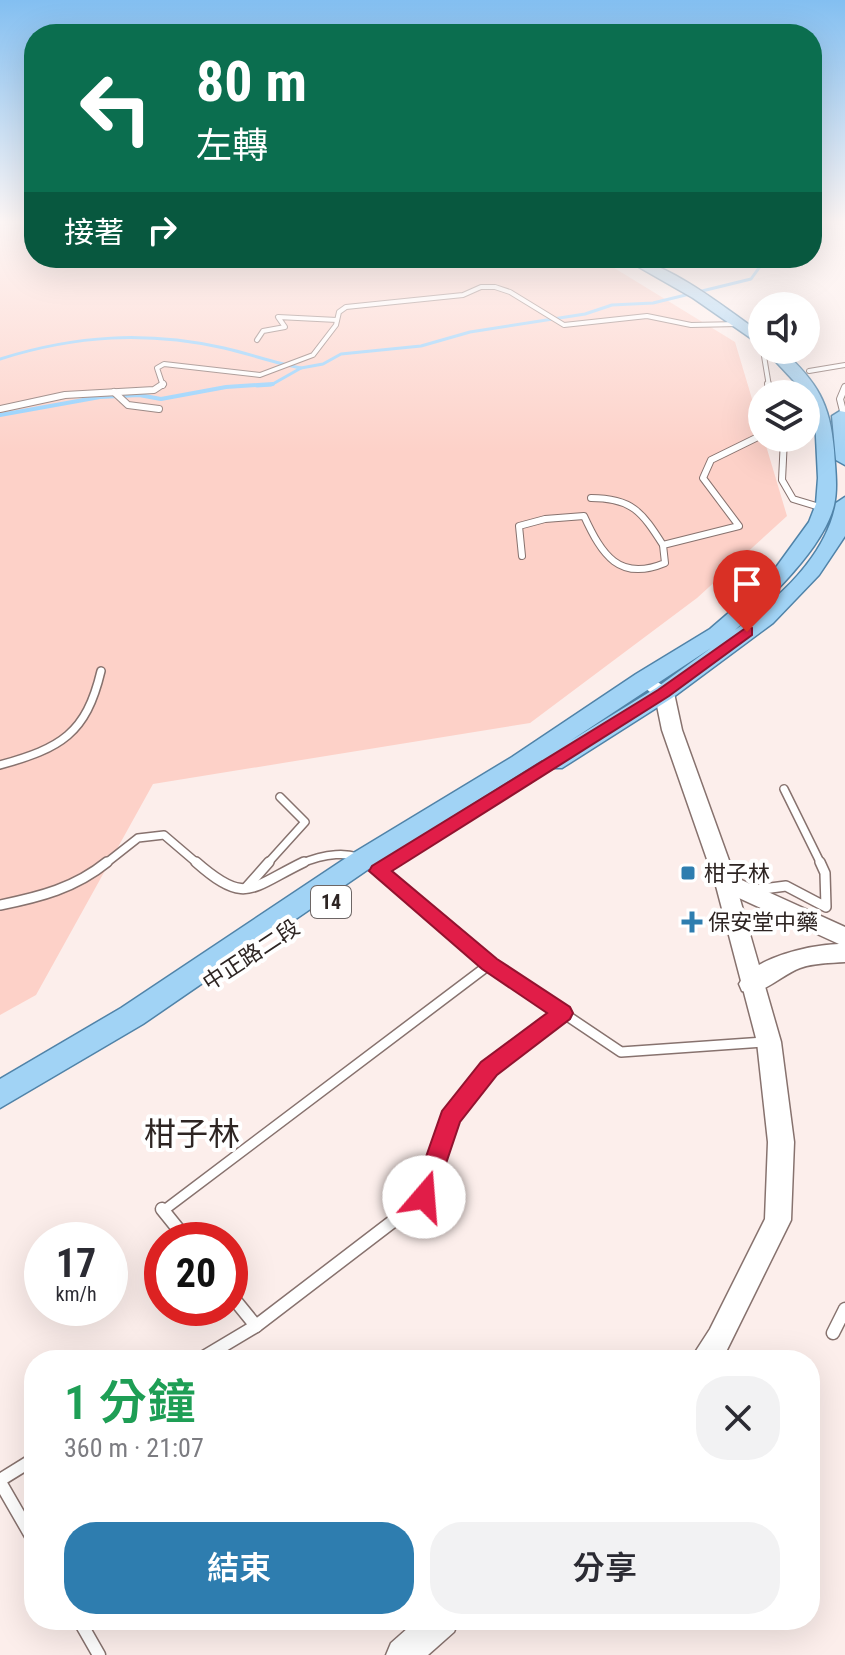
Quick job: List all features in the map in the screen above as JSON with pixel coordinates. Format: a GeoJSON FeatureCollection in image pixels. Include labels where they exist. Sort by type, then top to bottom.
{"type":"FeatureCollection","features":[{"type":"Feature","properties":{"kind":"main road"},"geometry":{"type":"LineString","coordinates":[[706,299],[748,331]]}},
{"type":"Feature","properties":{"kind":"main road"},"geometry":{"type":"LineString","coordinates":[[709,299],[748,323]]}},
{"type":"Feature","properties":{"kind":"main road","name":"中正路二段"},"geometry":{"type":"LineString","coordinates":[[0,1095],[132,1016],[654,686],[753,602],[784,570],[818,523],[839,510],[827,478],[823,417],[810,388],[787,364]]}},
{"type":"Feature","properties":{"kind":"main road"},"geometry":{"type":"LineString","coordinates":[[801,364],[831,398],[840,416],[845,460]]}},
{"type":"Feature","properties":{"kind":"main road"},"geometry":{"type":"LineString","coordinates":[[654,686],[736,887],[845,937]]}},
{"type":"Feature","properties":{"kind":"main road","name":"中正路二段"},"geometry":{"type":"LineString","coordinates":[[0,1114],[152,1020],[371,865]]}},
{"type":"Feature","properties":{"kind":"main road"},"geometry":{"type":"LineString","coordinates":[[751,984],[784,961],[810,954],[845,953]]}},
{"type":"Feature","properties":{"kind":"street"},"geometry":{"type":"LineString","coordinates":[[712,1350],[778,1220],[781,1142],[769,1042],[751,984],[736,887]]}},
{"type":"Feature","properties":{"kind":"street"},"geometry":{"type":"LineString","coordinates":[[403,1655],[431,1630]]}},
{"type":"Feature","properties":{"kind":"lane"},"geometry":{"type":"LineString","coordinates":[[0,409],[65,395],[154,390],[164,385],[157,368],[164,364],[260,375],[313,355],[337,320],[339,312],[346,307],[422,299]]}},
{"type":"Feature","properties":{"kind":"lane"},"geometry":{"type":"LineString","coordinates":[[522,299],[564,325],[647,316],[691,325],[739,324]]}},
{"type":"Feature","properties":{"kind":"lane"},"geometry":{"type":"LineString","coordinates":[[257,340],[263,331],[285,327],[278,317],[337,320]]}},
{"type":"Feature","properties":{"kind":"lane"},"geometry":{"type":"LineString","coordinates":[[809,371],[845,365]]}},
{"type":"Feature","properties":{"kind":"lane"},"geometry":{"type":"LineString","coordinates":[[845,387],[840,399],[845,419]]}},
{"type":"Feature","properties":{"kind":"lane"},"geometry":{"type":"LineString","coordinates":[[114,392],[128,405],[159,409]]}},
{"type":"Feature","properties":{"kind":"lane"},"geometry":{"type":"LineString","coordinates":[[663,545],[739,526],[703,478],[711,460],[748,442]]}},
{"type":"Feature","properties":{"kind":"lane"},"geometry":{"type":"LineString","coordinates":[[783,452],[782,480],[793,499],[839,510]]}},
{"type":"Feature","properties":{"kind":"lane"},"geometry":{"type":"LineString","coordinates":[[522,556],[519,526],[545,519],[584,516],[607,558],[627,570],[648,572],[665,563],[663,545],[637,507],[608,497],[591,498]]}},
{"type":"Feature","properties":{"kind":"lane"},"geometry":{"type":"LineString","coordinates":[[0,765],[18,760],[76,728],[90,709],[101,671]]}},
{"type":"Feature","properties":{"kind":"lane"},"geometry":{"type":"LineString","coordinates":[[736,887],[786,886],[826,907],[825,873],[784,789]]}},
{"type":"Feature","properties":{"kind":"lane"},"geometry":{"type":"LineString","coordinates":[[243,891],[305,822],[280,797]]}},
{"type":"Feature","properties":{"kind":"lane"},"geometry":{"type":"LineString","coordinates":[[0,905],[46,896],[91,875],[138,838],[164,835],[223,886],[243,891],[305,862],[337,854],[371,865],[490,964],[621,1052],[769,1042]]}},
{"type":"Feature","properties":{"kind":"lane"},"geometry":{"type":"LineString","coordinates":[[172,1222],[162,1209],[490,964]]}},
{"type":"Feature","properties":{"kind":"lane"},"geometry":{"type":"LineString","coordinates":[[216,1350],[256,1326],[424,1197],[450,1118],[489,1069],[563,1013]]}},
{"type":"Feature","properties":{"kind":"lane"},"geometry":{"type":"LineString","coordinates":[[833,1333],[845,1309]]}},
{"type":"Feature","properties":{"kind":"lane"},"geometry":{"type":"LineString","coordinates":[[248,1316],[256,1326]]}},
{"type":"Feature","properties":{"kind":"lane"},"geometry":{"type":"LineString","coordinates":[[24,1465],[0,1481],[24,1523]]}},
{"type":"Feature","properties":{"kind":"lane"},"geometry":{"type":"LineString","coordinates":[[85,1630],[99,1655]]}},
{"type":"Feature","properties":{"kind":"shaded area"},"geometry":{"type":"Polygon","coordinates":[[[0,299],[665,299],[735,342],[748,386],[748,452],[768,452],[787,516],[697,598],[530,723],[153,784],[36,995],[0,1015],[0,299]]]}},
{"type":"Feature","properties":{"kind":"waterway"},"geometry":{"type":"LineString","coordinates":[[301,368],[323,364],[341,354],[421,346],[470,332],[585,314],[612,305],[668,299]]}},
{"type":"Feature","properties":{"kind":"waterway"},"geometry":{"type":"LineString","coordinates":[[0,359],[84,340],[139,338],[224,348],[301,368]]}},
{"type":"Feature","properties":{"kind":"waterway"},"geometry":{"type":"LineString","coordinates":[[273,384],[301,368]]}},
{"type":"Feature","properties":{"kind":"waterway"},"geometry":{"type":"LineString","coordinates":[[0,415],[100,397],[139,395],[161,399],[226,387],[273,384]]}},
{"type":"Feature","properties":{"kind":"waterway"},"geometry":{"type":"LineString","coordinates":[[257,386],[273,384]]}},
{"type":"Feature","properties":{"kind":"place","name":"柑子林"},"geometry":{"type":"Point","coordinates":[688,873]}},
{"type":"Feature","properties":{"kind":"place","name":"保安堂中藥"},"geometry":{"type":"Point","coordinates":[692,922]}},
{"type":"Feature","properties":{"kind":"district","name":"柑子林"},"geometry":{"type":"Point","coordinates":[192,1134]}},
{"type":"Feature","properties":{"kind":"route"},"geometry":{"type":"LineString","coordinates":[[424,1197],[450,1118],[489,1069],[563,1013],[490,964],[379,871],[664,693],[747,632]]}}]}
